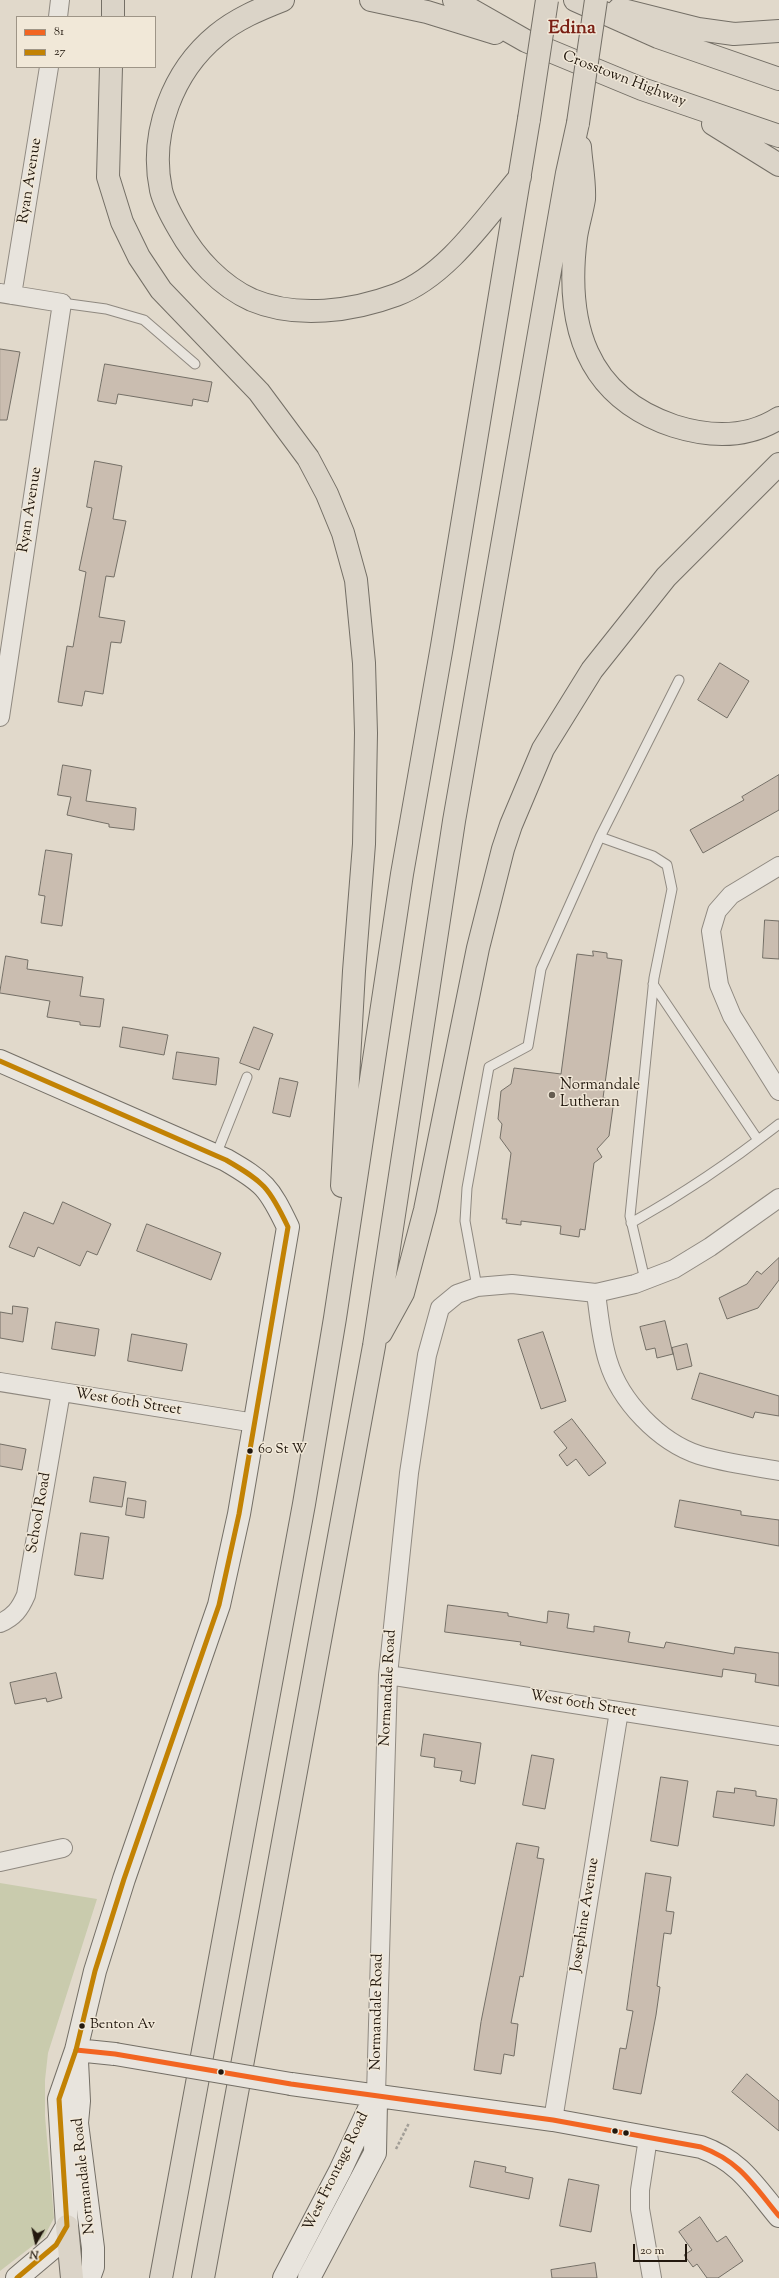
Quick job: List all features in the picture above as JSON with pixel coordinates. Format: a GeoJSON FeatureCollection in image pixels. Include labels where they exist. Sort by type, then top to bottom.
{"type":"FeatureCollection","features":[{"type":"Feature","properties":{"kind":"highway"},"geometry":{"type":"LineString","coordinates":[[113,0],[113,16]]}},
{"type":"Feature","properties":{"kind":"highway"},"geometry":{"type":"LineString","coordinates":[[283,0],[230,25],[205,45],[177,82],[164,112],[161,130],[159,177],[161,191],[167,206],[193,251],[224,282],[253,300],[290,310],[316,311],[345,309],[397,295],[426,277],[453,257],[520,177]]}},
{"type":"Feature","properties":{"kind":"highway"},"geometry":{"type":"LineString","coordinates":[[371,0],[427,12],[526,41]]}},
{"type":"Feature","properties":{"kind":"highway","name":"Crosstown Highway"},"geometry":{"type":"LineString","coordinates":[[454,0],[526,41],[642,88],[779,136]]}},
{"type":"Feature","properties":{"kind":"highway"},"geometry":{"type":"LineString","coordinates":[[161,2278],[304,1504],[335,1318],[402,874],[442,646],[548,0]]}},
{"type":"Feature","properties":{"kind":"highway"},"geometry":{"type":"LineString","coordinates":[[575,0],[658,37],[779,80]]}},
{"type":"Feature","properties":{"kind":"highway"},"geometry":{"type":"LineString","coordinates":[[581,0],[698,29],[734,34],[779,31]]}},
{"type":"Feature","properties":{"kind":"highway"},"geometry":{"type":"LineString","coordinates":[[203,2278],[374,1346],[454,820],[567,174],[578,124],[596,0]]}},
{"type":"Feature","properties":{"kind":"highway"},"geometry":{"type":"LineString","coordinates":[[111,68],[108,177],[122,222],[140,257],[161,290],[259,392],[308,458],[318,475],[337,519],[356,580],[364,663],[366,726],[364,844],[354,978],[335,1318]]}},
{"type":"Feature","properties":{"kind":"highway"},"geometry":{"type":"LineString","coordinates":[[642,88],[719,127],[779,165]]}},
{"type":"Feature","properties":{"kind":"highway"},"geometry":{"type":"LineString","coordinates":[[578,124],[584,198],[576,238],[574,307],[587,355],[619,397],[661,422],[706,434],[726,436],[749,430],[779,418]]}},
{"type":"Feature","properties":{"kind":"highway"},"geometry":{"type":"LineString","coordinates":[[374,1346],[403,1293],[425,1210],[478,948],[495,880],[511,825],[543,749],[592,670],[666,577],[779,464]]}},
{"type":"Feature","properties":{"kind":"highway"},"geometry":{"type":"LineString","coordinates":[[67,2226],[72,2278]]}},
{"type":"Feature","properties":{"kind":"street"},"geometry":{"type":"LineString","coordinates":[[58,16],[60,0]]}},
{"type":"Feature","properties":{"kind":"street","name":"Ryan Avenue"},"geometry":{"type":"LineString","coordinates":[[6,294],[50,68]]}},
{"type":"Feature","properties":{"kind":"street"},"geometry":{"type":"LineString","coordinates":[[6,294],[62,303]]}},
{"type":"Feature","properties":{"kind":"street","name":"Ryan Avenue"},"geometry":{"type":"LineString","coordinates":[[0,717],[62,303]]}},
{"type":"Feature","properties":{"kind":"street"},"geometry":{"type":"LineString","coordinates":[[779,866],[731,895],[717,911],[711,931],[719,985],[729,1010],[779,1091]]}},
{"type":"Feature","properties":{"kind":"street","name":"Normandale Road"},"geometry":{"type":"LineString","coordinates":[[0,1061],[216,1155],[257,1178],[268,1190],[288,1227],[239,1514],[219,1605],[101,1950],[76,2050],[59,2098],[67,2226],[56,2245],[16,2278]]}},
{"type":"Feature","properties":{"kind":"street"},"geometry":{"type":"LineString","coordinates":[[477,1287],[512,1284],[596,1293],[645,1280],[674,1269],[710,1247],[779,1198]]}},
{"type":"Feature","properties":{"kind":"street","name":"Normandale Road"},"geometry":{"type":"LineString","coordinates":[[376,2094],[388,1675],[408,1473],[427,1355],[440,1308],[457,1294],[477,1287]]}},
{"type":"Feature","properties":{"kind":"street"},"geometry":{"type":"LineString","coordinates":[[596,1293],[608,1363],[623,1392],[644,1419],[668,1439],[697,1454],[729,1462],[779,1471]]}},
{"type":"Feature","properties":{"kind":"street","name":"West 60th Street"},"geometry":{"type":"LineString","coordinates":[[0,1382],[255,1423]]}},
{"type":"Feature","properties":{"kind":"street","name":"School Road"},"geometry":{"type":"LineString","coordinates":[[0,1622],[11,1618],[21,1608],[26,1595],[61,1392]]}},
{"type":"Feature","properties":{"kind":"street","name":"West 60th Street"},"geometry":{"type":"LineString","coordinates":[[388,1675],[779,1736]]}},
{"type":"Feature","properties":{"kind":"street","name":"Josephine Avenue"},"geometry":{"type":"LineString","coordinates":[[553,2120],[618,1711]]}},
{"type":"Feature","properties":{"kind":"street"},"geometry":{"type":"LineString","coordinates":[[0,1862],[63,1848]]}},
{"type":"Feature","properties":{"kind":"street"},"geometry":{"type":"LineString","coordinates":[[76,2050],[115,2054],[291,2084],[376,2094],[553,2120],[701,2147],[719,2154],[735,2164],[779,2216]]}},
{"type":"Feature","properties":{"kind":"street","name":"Normandale Road"},"geometry":{"type":"LineString","coordinates":[[76,2050],[79,2101],[78,2123],[93,2248],[93,2267],[88,2278]]}},
{"type":"Feature","properties":{"kind":"street","name":"West Frontage Road"},"geometry":{"type":"LineString","coordinates":[[284,2278],[340,2171],[376,2094]]}},
{"type":"Feature","properties":{"kind":"street","name":"West Frontage Road"},"geometry":{"type":"LineString","coordinates":[[309,2278],[375,2153],[376,2094]]}},
{"type":"Feature","properties":{"kind":"street"},"geometry":{"type":"LineString","coordinates":[[648,2138],[640,2190],[640,2209],[652,2278]]}},
{"type":"Feature","properties":{"kind":"lane"},"geometry":{"type":"LineString","coordinates":[[62,303],[106,309],[144,320],[194,364]]}},
{"type":"Feature","properties":{"kind":"lane"},"geometry":{"type":"LineString","coordinates":[[477,1287],[465,1221],[467,1188],[489,1067],[528,1046],[542,969],[600,837],[679,680]]}},
{"type":"Feature","properties":{"kind":"lane"},"geometry":{"type":"LineString","coordinates":[[600,837],[653,856],[667,865],[672,889],[653,984],[641,1090],[630,1216],[645,1280]]}},
{"type":"Feature","properties":{"kind":"lane"},"geometry":{"type":"LineString","coordinates":[[653,984],[758,1140]]}},
{"type":"Feature","properties":{"kind":"lane"},"geometry":{"type":"LineString","coordinates":[[216,1155],[247,1077]]}},
{"type":"Feature","properties":{"kind":"lane"},"geometry":{"type":"LineString","coordinates":[[631,1223],[667,1203],[779,1124]]}},
{"type":"Feature","properties":{"kind":"green space"},"geometry":{"type":"Polygon","coordinates":[[[0,1883],[97,1899],[48,2053],[45,2080],[45,2116],[54,2218],[44,2237],[0,2271],[0,1883]]]}},
{"type":"Feature","properties":{"kind":"building"},"geometry":{"type":"Polygon","coordinates":[[[0,349],[20,352],[7,420],[0,420],[0,349]]]}},
{"type":"Feature","properties":{"kind":"building"},"geometry":{"type":"Polygon","coordinates":[[[105,364],[212,382],[208,402],[193,399],[192,406],[118,394],[116,404],[98,401],[105,364]]]}},
{"type":"Feature","properties":{"kind":"building"},"geometry":{"type":"Polygon","coordinates":[[[95,461],[122,466],[113,519],[126,521],[114,577],[106,576],[99,617],[125,621],[121,643],[111,642],[103,694],[85,691],[82,706],[58,702],[67,646],[73,647],[86,572],[79,570],[92,508],[87,507],[95,461]]]}},
{"type":"Feature","properties":{"kind":"building"},"geometry":{"type":"Polygon","coordinates":[[[720,663],[749,681],[727,718],[698,700],[720,663]]]}},
{"type":"Feature","properties":{"kind":"building"},"geometry":{"type":"Polygon","coordinates":[[[63,765],[91,770],[86,801],[136,808],[134,830],[109,827],[109,824],[67,815],[71,797],[58,795],[63,765]]]}},
{"type":"Feature","properties":{"kind":"building"},"geometry":{"type":"Polygon","coordinates":[[[779,775],[779,810],[703,853],[690,830],[744,800],[742,797],[779,775]]]}},
{"type":"Feature","properties":{"kind":"building"},"geometry":{"type":"Polygon","coordinates":[[[46,850],[72,854],[62,926],[41,923],[45,896],[39,895],[46,850]]]}},
{"type":"Feature","properties":{"kind":"building"},"geometry":{"type":"Polygon","coordinates":[[[765,920],[779,921],[779,959],[763,958],[765,920]]]}},
{"type":"Feature","properties":{"kind":"building","name":"Normandale Lutheran"},"geometry":{"type":"Polygon","coordinates":[[[593,951],[607,953],[607,958],[622,960],[603,1098],[610,1099],[613,1107],[609,1136],[597,1149],[602,1157],[594,1163],[585,1230],[580,1229],[579,1237],[560,1234],[561,1226],[521,1221],[521,1225],[506,1223],[507,1219],[502,1219],[511,1153],[500,1138],[502,1124],[498,1119],[501,1091],[511,1084],[514,1068],[561,1074],[577,954],[593,956],[593,951]]]}},
{"type":"Feature","properties":{"kind":"building"},"geometry":{"type":"Polygon","coordinates":[[[6,956],[28,960],[27,969],[83,977],[80,996],[104,999],[100,1027],[80,1025],[80,1022],[47,1017],[50,1001],[0,993],[6,956]]]}},
{"type":"Feature","properties":{"kind":"building"},"geometry":{"type":"Polygon","coordinates":[[[123,1027],[168,1035],[164,1055],[120,1047],[123,1027]]]}},
{"type":"Feature","properties":{"kind":"building"},"geometry":{"type":"Polygon","coordinates":[[[254,1027],[273,1034],[259,1070],[240,1063],[254,1027]]]}},
{"type":"Feature","properties":{"kind":"building"},"geometry":{"type":"Polygon","coordinates":[[[177,1052],[219,1058],[216,1085],[173,1079],[177,1052]]]}},
{"type":"Feature","properties":{"kind":"building"},"geometry":{"type":"Polygon","coordinates":[[[280,1078],[298,1082],[290,1117],[273,1113],[280,1078]]]}},
{"type":"Feature","properties":{"kind":"building"},"geometry":{"type":"Polygon","coordinates":[[[63,1202],[111,1224],[97,1255],[87,1251],[80,1266],[38,1247],[34,1257],[9,1247],[24,1212],[53,1224],[63,1202]]]}},
{"type":"Feature","properties":{"kind":"building"},"geometry":{"type":"Polygon","coordinates":[[[147,1224],[221,1253],[211,1280],[137,1251],[147,1224]]]}},
{"type":"Feature","properties":{"kind":"building"},"geometry":{"type":"Polygon","coordinates":[[[779,1258],[779,1280],[758,1308],[727,1319],[719,1298],[747,1284],[757,1271],[761,1274],[779,1258]]]}},
{"type":"Feature","properties":{"kind":"building"},"geometry":{"type":"Polygon","coordinates":[[[13,1306],[28,1308],[23,1342],[0,1338],[0,1312],[12,1314],[13,1306]]]}},
{"type":"Feature","properties":{"kind":"building"},"geometry":{"type":"Polygon","coordinates":[[[665,1321],[673,1354],[657,1358],[655,1348],[646,1350],[640,1327],[665,1321]]]}},
{"type":"Feature","properties":{"kind":"building"},"geometry":{"type":"Polygon","coordinates":[[[56,1322],[99,1329],[95,1356],[52,1349],[56,1322]]]}},
{"type":"Feature","properties":{"kind":"building"},"geometry":{"type":"Polygon","coordinates":[[[543,1332],[566,1401],[541,1409],[518,1340],[543,1332]]]}},
{"type":"Feature","properties":{"kind":"building"},"geometry":{"type":"Polygon","coordinates":[[[132,1334],[187,1344],[182,1371],[128,1361],[132,1334]]]}},
{"type":"Feature","properties":{"kind":"building"},"geometry":{"type":"Polygon","coordinates":[[[687,1344],[692,1366],[677,1370],[672,1348],[687,1344]]]}},
{"type":"Feature","properties":{"kind":"building"},"geometry":{"type":"Polygon","coordinates":[[[700,1373],[779,1396],[779,1416],[755,1412],[753,1418],[692,1399],[700,1373]]]}},
{"type":"Feature","properties":{"kind":"building"},"geometry":{"type":"Polygon","coordinates":[[[572,1419],[606,1463],[589,1476],[576,1459],[567,1466],[559,1455],[567,1448],[554,1432],[572,1419]]]}},
{"type":"Feature","properties":{"kind":"building"},"geometry":{"type":"Polygon","coordinates":[[[0,1444],[26,1449],[22,1470],[0,1466],[0,1444]]]}},
{"type":"Feature","properties":{"kind":"building"},"geometry":{"type":"Polygon","coordinates":[[[94,1477],[126,1482],[122,1507],[90,1502],[94,1477]]]}},
{"type":"Feature","properties":{"kind":"building"},"geometry":{"type":"Polygon","coordinates":[[[128,1498],[146,1501],[144,1518],[126,1515],[128,1498]]]}},
{"type":"Feature","properties":{"kind":"building"},"geometry":{"type":"Polygon","coordinates":[[[680,1500],[741,1511],[741,1515],[779,1520],[779,1546],[675,1527],[680,1500]]]}},
{"type":"Feature","properties":{"kind":"building"},"geometry":{"type":"Polygon","coordinates":[[[81,1533],[109,1537],[103,1579],[75,1575],[81,1533]]]}},
{"type":"Feature","properties":{"kind":"building"},"geometry":{"type":"Polygon","coordinates":[[[448,1605],[508,1613],[508,1616],[547,1623],[548,1611],[569,1614],[567,1628],[594,1632],[594,1626],[630,1632],[628,1642],[664,1648],[666,1642],[734,1654],[735,1647],[779,1653],[779,1686],[755,1682],[756,1674],[723,1669],[722,1677],[520,1645],[521,1642],[445,1632],[448,1605]]]}},
{"type":"Feature","properties":{"kind":"building"},"geometry":{"type":"Polygon","coordinates":[[[56,1673],[62,1698],[47,1702],[46,1698],[15,1704],[10,1683],[56,1673]]]}},
{"type":"Feature","properties":{"kind":"building"},"geometry":{"type":"Polygon","coordinates":[[[424,1734],[481,1743],[475,1784],[460,1781],[462,1771],[434,1767],[435,1758],[421,1756],[424,1734]]]}},
{"type":"Feature","properties":{"kind":"building"},"geometry":{"type":"Polygon","coordinates":[[[532,1755],[554,1759],[545,1809],[523,1805],[532,1755]]]}},
{"type":"Feature","properties":{"kind":"building"},"geometry":{"type":"Polygon","coordinates":[[[661,1777],[688,1781],[678,1846],[651,1841],[661,1777]]]}},
{"type":"Feature","properties":{"kind":"building"},"geometry":{"type":"Polygon","coordinates":[[[735,1788],[756,1791],[756,1796],[777,1799],[774,1826],[713,1817],[717,1791],[734,1793],[735,1788]]]}},
{"type":"Feature","properties":{"kind":"building"},"geometry":{"type":"Polygon","coordinates":[[[517,1843],[539,1847],[537,1858],[544,1859],[523,1977],[520,1976],[511,2023],[518,2024],[514,2056],[504,2054],[501,2074],[474,2070],[481,2022],[517,1843]]]}},
{"type":"Feature","properties":{"kind":"building"},"geometry":{"type":"Polygon","coordinates":[[[646,1873],[671,1877],[666,1911],[674,1912],[671,1934],[664,1933],[657,1986],[660,1987],[656,2015],[641,2094],[613,2089],[620,2048],[626,2049],[633,2011],[627,2010],[646,1873]]]}},
{"type":"Feature","properties":{"kind":"building"},"geometry":{"type":"Polygon","coordinates":[[[747,2074],[779,2101],[779,2131],[732,2092],[747,2074]]]}},
{"type":"Feature","properties":{"kind":"building"},"geometry":{"type":"Polygon","coordinates":[[[475,2161],[506,2167],[505,2172],[533,2178],[529,2199],[470,2187],[475,2161]]]}},
{"type":"Feature","properties":{"kind":"building"},"geometry":{"type":"Polygon","coordinates":[[[569,2179],[599,2185],[591,2232],[560,2226],[569,2179]]]}},
{"type":"Feature","properties":{"kind":"building"},"geometry":{"type":"Polygon","coordinates":[[[700,2217],[717,2242],[726,2236],[743,2261],[718,2278],[707,2278],[697,2264],[693,2267],[684,2255],[692,2250],[679,2232],[700,2217]]]}},
{"type":"Feature","properties":{"kind":"building"},"geometry":{"type":"Polygon","coordinates":[[[595,2263],[597,2278],[552,2278],[551,2270],[595,2263]]]}},
{"type":"Feature","properties":{"kind":"transit line","name":"27"},"geometry":{"type":"LineString","coordinates":[[0,1061],[226,1160],[249,1174],[264,1187],[276,1203],[288,1227],[239,1514],[219,1605],[124,1879],[95,1971],[76,2050],[59,2099],[67,2226],[56,2245],[17,2278]]}},
{"type":"Feature","properties":{"kind":"transit line","name":"81"},"geometry":{"type":"LineString","coordinates":[[76,2050],[115,2054],[291,2084],[553,2120],[701,2147],[726,2159],[736,2167],[754,2185],[779,2216]]}},
{"type":"Feature","properties":{"kind":"place","name":"Normandale Lutheran"},"geometry":{"type":"Point","coordinates":[552,1095]}},
{"type":"Feature","properties":{"kind":"place","name":"60 St W"},"geometry":{"type":"Point","coordinates":[250,1451]}},
{"type":"Feature","properties":{"kind":"place","name":"Benton Av"},"geometry":{"type":"Point","coordinates":[82,2026]}},
{"type":"Feature","properties":{"kind":"district","name":"Edina"},"geometry":{"type":"Point","coordinates":[572,30]}}]}
